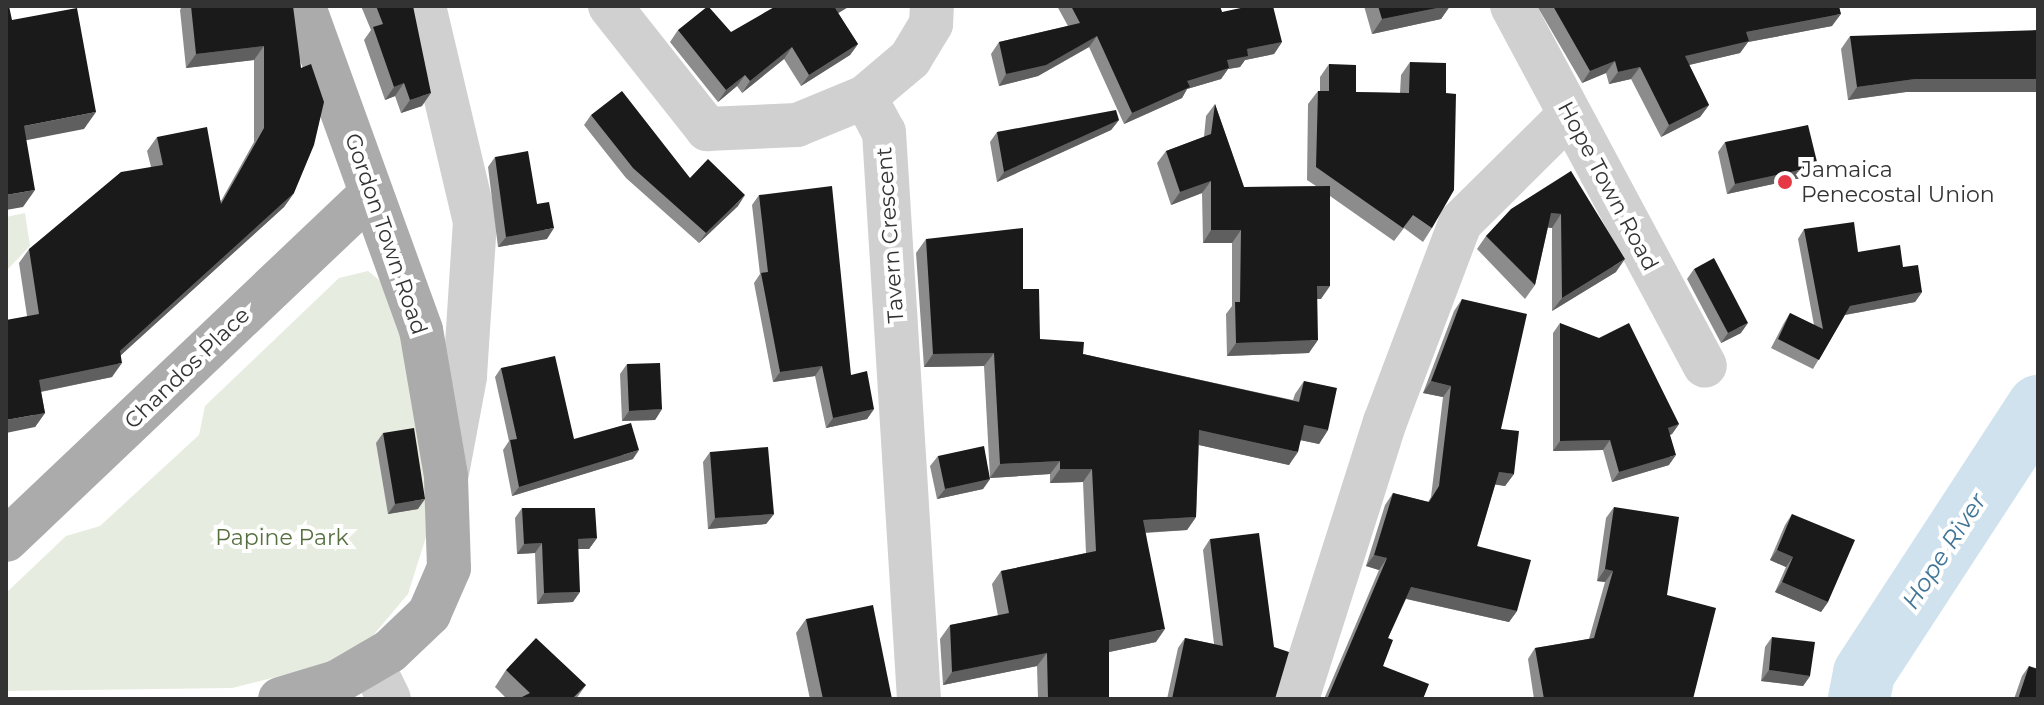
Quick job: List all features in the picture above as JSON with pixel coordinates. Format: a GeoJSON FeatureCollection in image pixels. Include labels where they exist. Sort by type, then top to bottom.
{"type":"FeatureCollection","features":[{"type":"Feature","properties":{"kind":"main road","name":"Gordon Town Road"},"geometry":{"type":"LineString","coordinates":[[280,699],[380,680],[429,614],[449,568],[448,496],[421,330],[368,196],[304,6]]}},
{"type":"Feature","properties":{"kind":"main road","name":"Chandos Place"},"geometry":{"type":"LineString","coordinates":[[6,540],[368,196]]}},
{"type":"Feature","properties":{"kind":"street"},"geometry":{"type":"LineString","coordinates":[[424,6],[475,221],[465,377],[448,496]]}},
{"type":"Feature","properties":{"kind":"street"},"geometry":{"type":"LineString","coordinates":[[610,6],[707,129],[797,125],[865,97],[910,59],[932,6]]}},
{"type":"Feature","properties":{"kind":"street","name":"Hope Town Road"},"geometry":{"type":"LineString","coordinates":[[1512,6],[1705,366]]}},
{"type":"Feature","properties":{"kind":"street","name":"Tavern Crescent"},"geometry":{"type":"LineString","coordinates":[[865,97],[884,132],[919,699]]}},
{"type":"Feature","properties":{"kind":"street"},"geometry":{"type":"LineString","coordinates":[[1297,699],[1385,422],[1460,223],[1569,115]]}},
{"type":"Feature","properties":{"kind":"green space"},"geometry":{"type":"Polygon","coordinates":[[[25,213],[30,246],[6,271],[6,217],[25,213]]]}},
{"type":"Feature","properties":{"kind":"green space","name":"Papine Park"},"geometry":{"type":"Polygon","coordinates":[[[368,271],[396,294],[426,481],[426,537],[408,594],[355,657],[232,688],[6,691],[6,593],[66,536],[100,526],[199,435],[205,406],[339,278],[368,271]]]}},
{"type":"Feature","properties":{"kind":"building"},"geometry":{"type":"Polygon","coordinates":[[[6,6],[9,6],[12,20],[77,8],[96,112],[24,126],[35,190],[6,195],[6,6]]]}},
{"type":"Feature","properties":{"kind":"building"},"geometry":{"type":"Polygon","coordinates":[[[191,6],[293,6],[301,68],[311,64],[324,102],[314,145],[294,193],[120,351],[122,363],[39,380],[45,413],[6,420],[6,320],[39,314],[29,249],[121,172],[163,165],[157,137],[207,127],[221,204],[264,128],[264,46],[196,54],[191,6]]]}},
{"type":"Feature","properties":{"kind":"building"},"geometry":{"type":"Polygon","coordinates":[[[376,6],[413,6],[431,93],[410,100],[404,83],[394,87],[373,27],[383,24],[376,6]]]}},
{"type":"Feature","properties":{"kind":"building"},"geometry":{"type":"Polygon","coordinates":[[[708,6],[731,32],[776,6],[839,6],[835,8],[858,44],[809,75],[792,47],[750,81],[745,75],[726,90],[678,30],[708,6]]]}},
{"type":"Feature","properties":{"kind":"building"},"geometry":{"type":"Polygon","coordinates":[[[1071,6],[1220,6],[1222,12],[1250,6],[1273,6],[1282,42],[1247,49],[1248,56],[1227,60],[1229,68],[1187,81],[1190,87],[1132,113],[1097,36],[1046,65],[1006,74],[999,42],[1080,23],[1071,6]]]}},
{"type":"Feature","properties":{"kind":"building"},"geometry":{"type":"Polygon","coordinates":[[[1378,6],[1447,6],[1382,19],[1378,6]]]}},
{"type":"Feature","properties":{"kind":"building"},"geometry":{"type":"Polygon","coordinates":[[[1553,6],[1839,6],[1841,14],[1746,32],[1749,41],[1685,56],[1709,105],[1669,125],[1640,67],[1618,72],[1615,61],[1590,71],[1553,6]]]}},
{"type":"Feature","properties":{"kind":"building"},"geometry":{"type":"Polygon","coordinates":[[[2038,30],[2038,79],[1915,79],[1857,87],[1850,36],[2038,30]]]}},
{"type":"Feature","properties":{"kind":"building"},"geometry":{"type":"Polygon","coordinates":[[[1410,62],[1446,63],[1446,93],[1456,94],[1454,190],[1432,228],[1413,215],[1403,228],[1316,167],[1318,91],[1329,91],[1329,64],[1356,65],[1356,92],[1409,93],[1410,62]]]}},
{"type":"Feature","properties":{"kind":"building"},"geometry":{"type":"Polygon","coordinates":[[[622,91],[690,178],[708,159],[745,195],[706,233],[633,168],[591,115],[622,91]]]}},
{"type":"Feature","properties":{"kind":"building"},"geometry":{"type":"Polygon","coordinates":[[[1215,104],[1244,187],[1330,186],[1330,286],[1317,286],[1318,340],[1236,343],[1235,302],[1240,302],[1241,230],[1211,230],[1211,181],[1180,192],[1166,151],[1211,134],[1215,104]]]}},
{"type":"Feature","properties":{"kind":"building"},"geometry":{"type":"Polygon","coordinates":[[[1116,110],[1119,120],[1004,172],[997,132],[1116,110]]]}},
{"type":"Feature","properties":{"kind":"building"},"geometry":{"type":"Polygon","coordinates":[[[1808,125],[1818,166],[1735,184],[1725,142],[1808,125]]]}},
{"type":"Feature","properties":{"kind":"building"},"geometry":{"type":"Polygon","coordinates":[[[528,151],[537,204],[549,202],[554,228],[506,237],[495,157],[528,151]]]}},
{"type":"Feature","properties":{"kind":"building"},"geometry":{"type":"Polygon","coordinates":[[[1571,171],[1625,259],[1562,298],[1561,214],[1551,213],[1535,285],[1486,236],[1511,209],[1571,171]]]}},
{"type":"Feature","properties":{"kind":"building"},"geometry":{"type":"Polygon","coordinates":[[[832,186],[851,375],[867,371],[874,409],[833,418],[822,366],[780,372],[761,273],[768,272],[759,195],[832,186]]]}},
{"type":"Feature","properties":{"kind":"building"},"geometry":{"type":"Polygon","coordinates":[[[1854,222],[1858,252],[1900,245],[1903,267],[1918,265],[1922,292],[1850,306],[1819,360],[1778,339],[1790,313],[1823,329],[1804,229],[1854,222]]]}},
{"type":"Feature","properties":{"kind":"building"},"geometry":{"type":"Polygon","coordinates":[[[1023,228],[1023,289],[1039,289],[1040,339],[1084,342],[1083,354],[1299,402],[1304,381],[1337,388],[1328,430],[1304,425],[1298,452],[1199,430],[1196,517],[1143,520],[1165,629],[1109,640],[1109,699],[1048,699],[1047,653],[952,672],[950,625],[1009,613],[1001,571],[1096,551],[1092,469],[1060,469],[1060,461],[1000,464],[994,353],[933,354],[926,239],[1023,228]]]}},
{"type":"Feature","properties":{"kind":"building"},"geometry":{"type":"Polygon","coordinates":[[[1714,258],[1748,323],[1728,333],[1694,269],[1714,258]]]}},
{"type":"Feature","properties":{"kind":"building"},"geometry":{"type":"Polygon","coordinates":[[[1462,299],[1527,314],[1501,429],[1519,431],[1514,474],[1499,472],[1477,546],[1531,560],[1517,611],[1411,587],[1388,638],[1393,640],[1383,666],[1429,684],[1423,699],[1334,699],[1328,697],[1387,558],[1374,555],[1393,493],[1429,502],[1439,486],[1451,386],[1431,381],[1462,299]]]}},
{"type":"Feature","properties":{"kind":"building"},"geometry":{"type":"Polygon","coordinates":[[[1560,323],[1599,338],[1629,323],[1679,424],[1668,428],[1676,455],[1619,472],[1610,440],[1560,441],[1560,323]]]}},
{"type":"Feature","properties":{"kind":"building"},"geometry":{"type":"Polygon","coordinates":[[[555,356],[574,439],[631,423],[639,450],[519,487],[510,440],[517,439],[501,368],[555,356]]]}},
{"type":"Feature","properties":{"kind":"building"},"geometry":{"type":"Polygon","coordinates":[[[660,363],[662,409],[629,411],[627,364],[660,363]]]}},
{"type":"Feature","properties":{"kind":"building"},"geometry":{"type":"Polygon","coordinates":[[[414,428],[425,499],[395,504],[383,433],[414,428]]]}},
{"type":"Feature","properties":{"kind":"building"},"geometry":{"type":"Polygon","coordinates":[[[984,446],[990,479],[945,489],[938,456],[984,446]]]}},
{"type":"Feature","properties":{"kind":"building"},"geometry":{"type":"Polygon","coordinates":[[[768,447],[774,514],[715,518],[710,452],[768,447]]]}},
{"type":"Feature","properties":{"kind":"building"},"geometry":{"type":"Polygon","coordinates":[[[1614,507],[1679,517],[1667,595],[1716,608],[1693,699],[1544,699],[1535,648],[1594,638],[1613,571],[1605,569],[1614,507]]]}},
{"type":"Feature","properties":{"kind":"building"},"geometry":{"type":"Polygon","coordinates":[[[522,508],[595,508],[597,538],[578,539],[580,592],[544,593],[542,543],[524,544],[522,508]]]}},
{"type":"Feature","properties":{"kind":"building"},"geometry":{"type":"Polygon","coordinates":[[[1792,514],[1855,540],[1828,602],[1782,582],[1793,557],[1777,550],[1792,514]]]}},
{"type":"Feature","properties":{"kind":"building"},"geometry":{"type":"Polygon","coordinates":[[[1259,533],[1274,647],[1289,652],[1275,699],[1172,699],[1185,638],[1223,646],[1210,539],[1259,533]]]}},
{"type":"Feature","properties":{"kind":"building"},"geometry":{"type":"Polygon","coordinates":[[[873,605],[892,699],[823,699],[806,619],[873,605]]]}},
{"type":"Feature","properties":{"kind":"building"},"geometry":{"type":"Polygon","coordinates":[[[1772,637],[1815,642],[1810,676],[1769,670],[1772,637]]]}},
{"type":"Feature","properties":{"kind":"building"},"geometry":{"type":"Polygon","coordinates":[[[536,638],[586,685],[572,699],[518,699],[530,693],[506,670],[536,638]]]}},
{"type":"Feature","properties":{"kind":"building"},"geometry":{"type":"Polygon","coordinates":[[[2029,666],[2038,669],[2038,699],[2018,699],[2029,666]]]}},
{"type":"Feature","properties":{"kind":"waterway","name":"Hope River"},"geometry":{"type":"LineString","coordinates":[[1859,699],[1864,673],[2038,406]]}},
{"type":"Feature","properties":{"kind":"place","name":"Jamaica Penecostal Union"},"geometry":{"type":"Point","coordinates":[1785,182]}}]}
